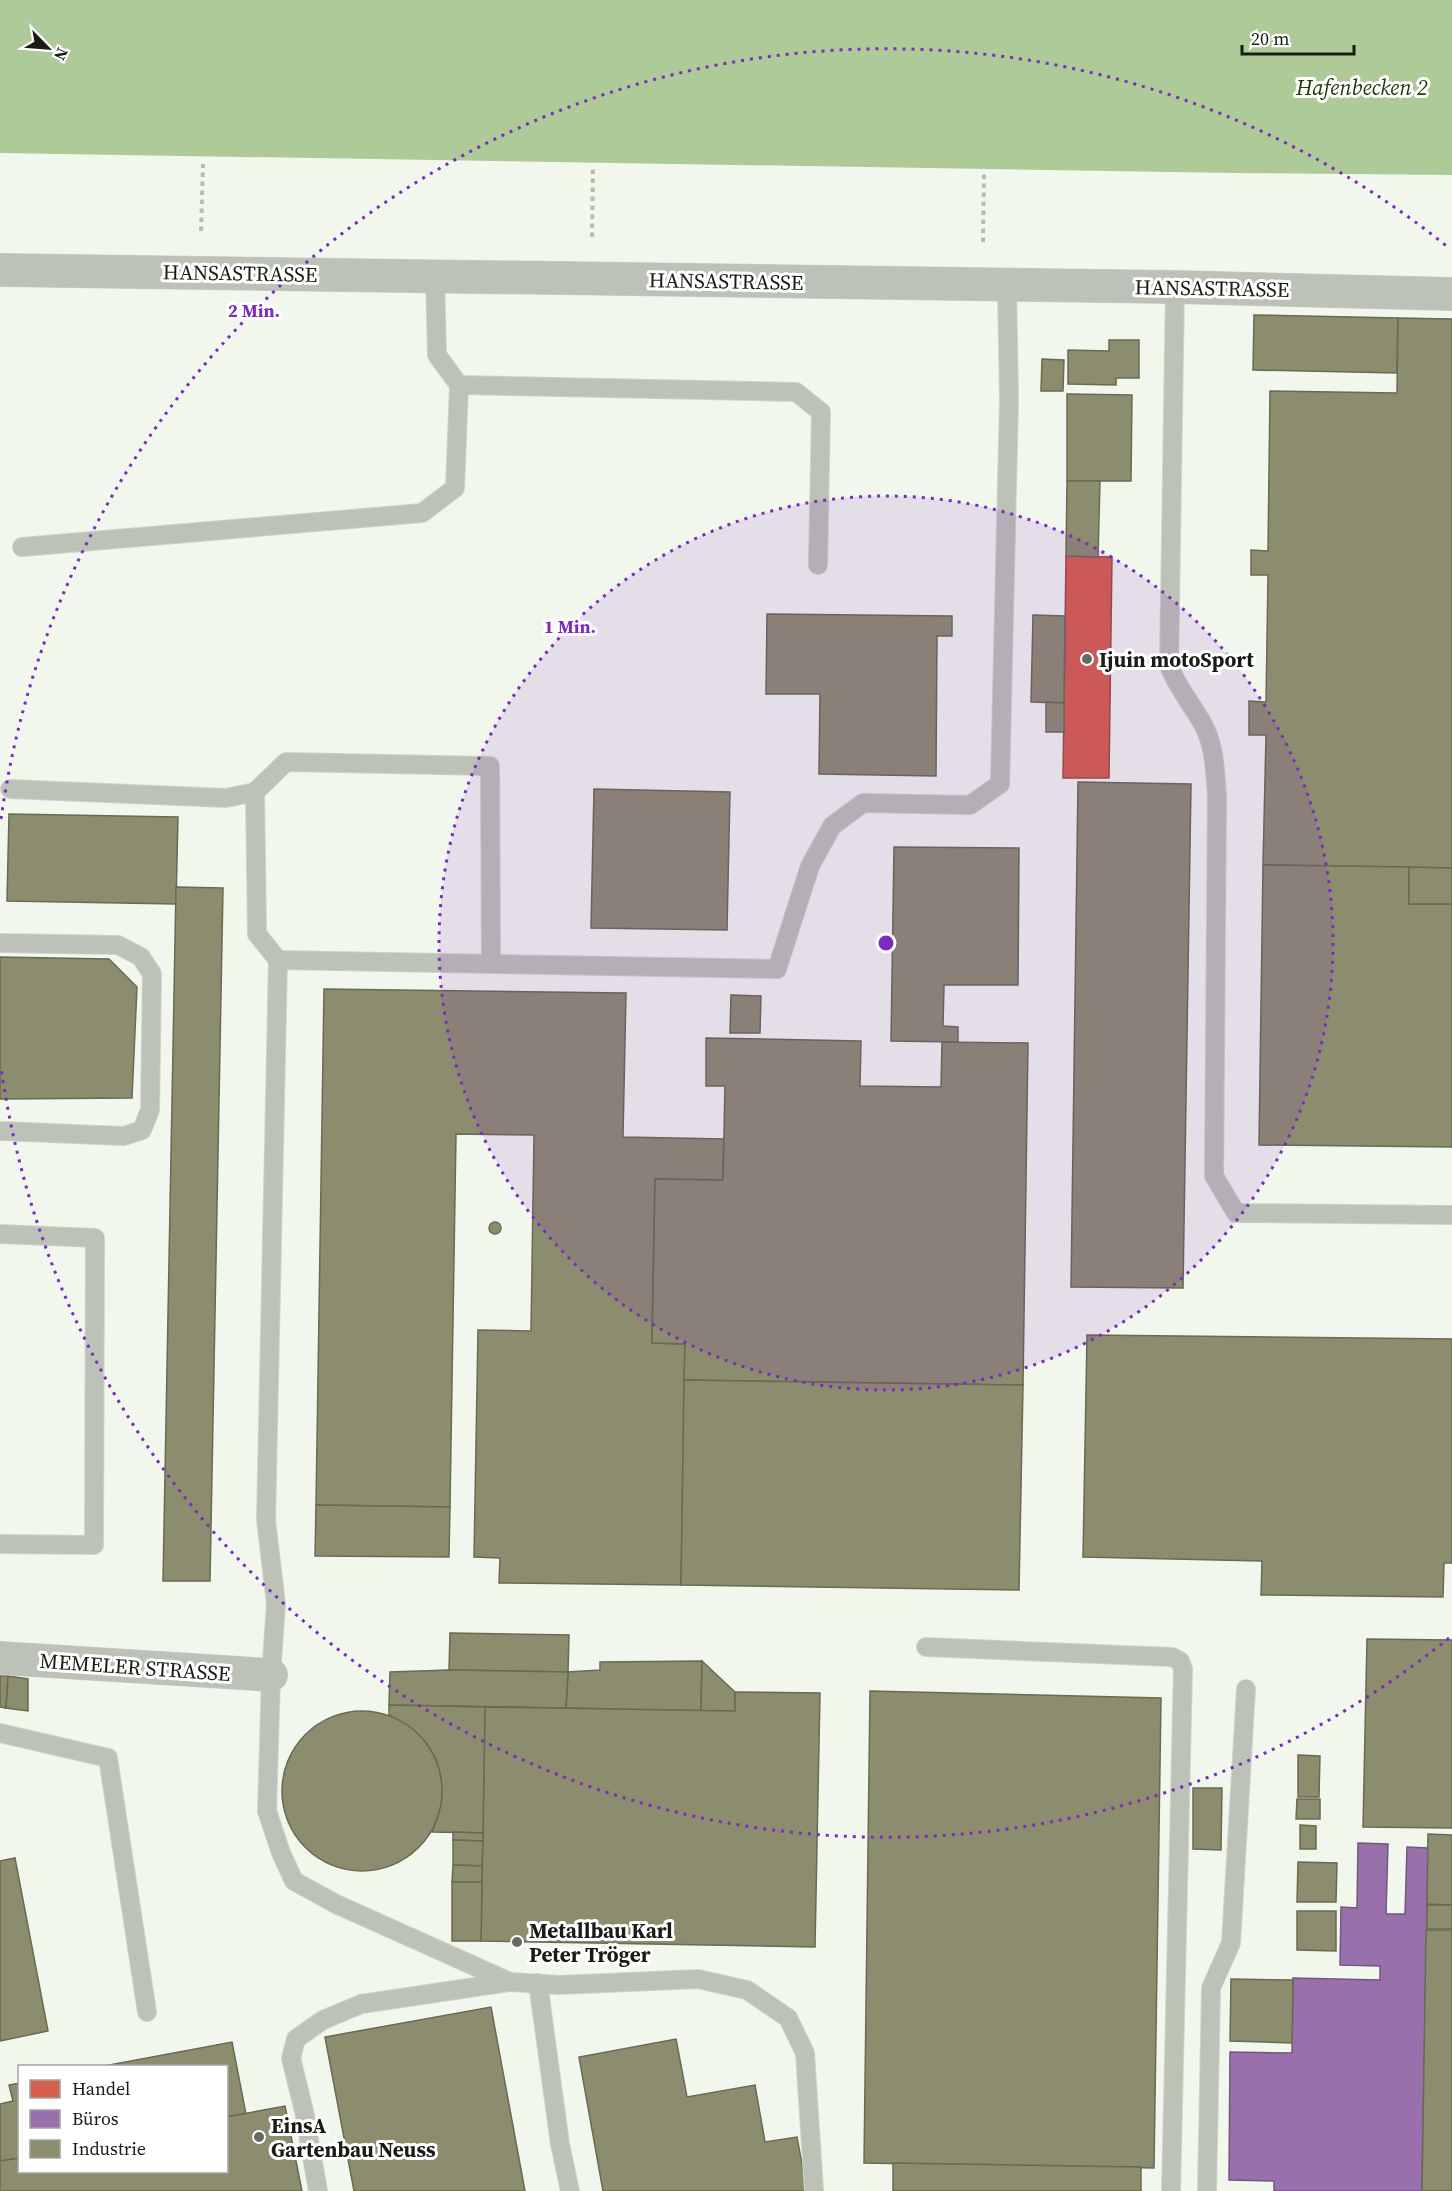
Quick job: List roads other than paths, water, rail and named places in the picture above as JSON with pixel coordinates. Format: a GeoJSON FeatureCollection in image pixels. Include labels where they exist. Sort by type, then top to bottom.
{"type":"FeatureCollection","features":[{"type":"Feature","properties":{"kind":"street","name":"HANSASTRASSE"},"geometry":{"type":"LineString","coordinates":[[0,270],[1175,287],[1452,294]]}},
{"type":"Feature","properties":{"kind":"street","name":"MEMELER STRASSE"},"geometry":{"type":"LineString","coordinates":[[0,1658],[271,1675]]}},
{"type":"Feature","properties":{"kind":"lane"},"geometry":{"type":"LineString","coordinates":[[22,547],[422,513],[455,488],[459,385],[437,355],[435,276]]}},
{"type":"Feature","properties":{"kind":"lane"},"geometry":{"type":"LineString","coordinates":[[278,960],[777,969],[810,866],[832,826],[864,803],[970,805],[1000,784],[1010,399],[1007,285]]}},
{"type":"Feature","properties":{"kind":"lane"},"geometry":{"type":"LineString","coordinates":[[1175,287],[1169,666],[1177,685],[1201,720],[1214,752],[1217,796],[1214,1176],[1236,1213],[1452,1215]]}},
{"type":"Feature","properties":{"kind":"lane"},"geometry":{"type":"LineString","coordinates":[[459,385],[796,392],[821,412],[818,565]]}},
{"type":"Feature","properties":{"kind":"lane"},"geometry":{"type":"LineString","coordinates":[[10,789],[226,798],[255,792],[286,762],[490,766],[491,963]]}},
{"type":"Feature","properties":{"kind":"lane"},"geometry":{"type":"LineString","coordinates":[[255,792],[257,934],[278,960],[266,1520],[276,1604],[271,1675],[267,1811],[281,1853],[294,1881],[336,1904],[510,1982]]}},
{"type":"Feature","properties":{"kind":"lane"},"geometry":{"type":"LineString","coordinates":[[0,943],[118,945],[141,957],[152,974],[150,1110],[142,1130],[124,1136],[0,1131]]}},
{"type":"Feature","properties":{"kind":"lane"},"geometry":{"type":"LineString","coordinates":[[0,1234],[95,1238],[94,1545],[0,1544]]}},
{"type":"Feature","properties":{"kind":"lane"},"geometry":{"type":"LineString","coordinates":[[926,1647],[1172,1657],[1180,1661],[1183,1681],[1171,2191]]}},
{"type":"Feature","properties":{"kind":"lane"},"geometry":{"type":"LineString","coordinates":[[1208,2191],[1211,1988],[1231,1943],[1246,1689]]}},
{"type":"Feature","properties":{"kind":"lane"},"geometry":{"type":"LineString","coordinates":[[0,1733],[108,1758],[147,2012]]}},
{"type":"Feature","properties":{"kind":"lane"},"geometry":{"type":"LineString","coordinates":[[318,2191],[304,2111],[291,2058],[296,2039],[323,2020],[361,2004],[510,1982],[559,1985],[698,1979],[747,1990],[788,2018],[805,2053],[814,2191]]}},
{"type":"Feature","properties":{"kind":"lane"},"geometry":{"type":"LineString","coordinates":[[538,1983],[560,2144],[570,2191]]}},
{"type":"Feature","properties":{"kind":"water","name":"Hafenbecken 2"},"geometry":{"type":"Polygon","coordinates":[[[0,0],[1452,0],[1452,175],[0,153],[0,0]]]}},
{"type":"Feature","properties":{"kind":"place","name":"Ijuin motoSport"},"geometry":{"type":"Point","coordinates":[1087,659]}},
{"type":"Feature","properties":{"kind":"place","name":"Metallbau Karl Peter Tröger"},"geometry":{"type":"Point","coordinates":[517,1942]}},
{"type":"Feature","properties":{"kind":"place","name":"EinsA Gartenbau Neuss"},"geometry":{"type":"Point","coordinates":[259,2137]}}]}
